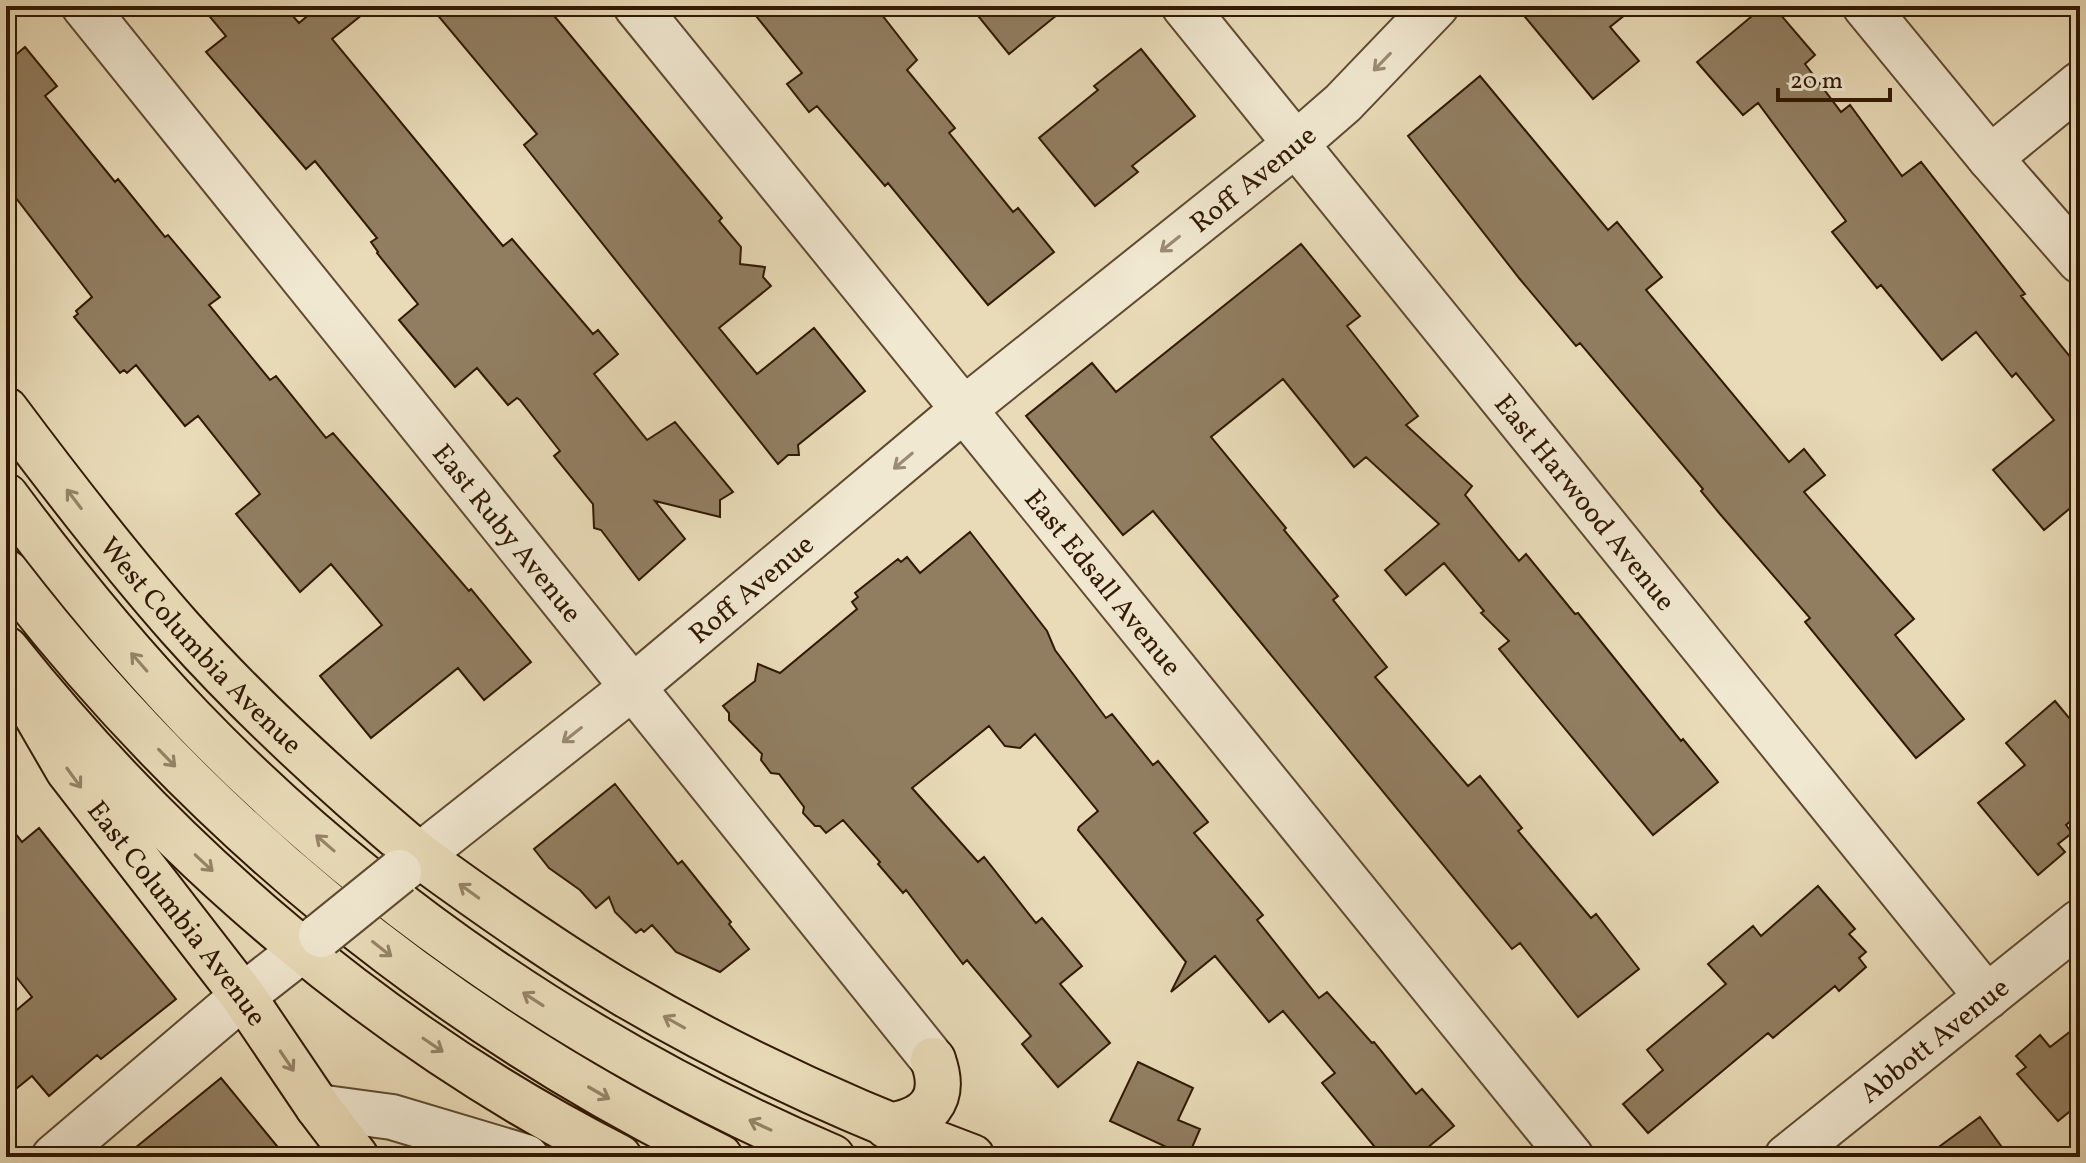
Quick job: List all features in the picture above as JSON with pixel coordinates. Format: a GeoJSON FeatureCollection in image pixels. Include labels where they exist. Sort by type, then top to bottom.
{"type":"FeatureCollection","features":[{"type":"Feature","properties":{"kind":"main road","name":"West Columbia Avenue"},"geometry":{"type":"LineString","coordinates":[[6,410],[95,527],[182,631],[410,864],[517,926],[636,1001],[743,1059],[887,1126],[972,1157]]}},
{"type":"Feature","properties":{"kind":"main road"},"geometry":{"type":"LineString","coordinates":[[6,496],[102,619],[193,720],[290,813],[393,900],[504,980],[619,1052],[738,1115],[832,1157]]}},
{"type":"Feature","properties":{"kind":"main road"},"geometry":{"type":"LineString","coordinates":[[6,572],[53,632],[144,735],[241,830],[340,917],[398,962],[510,1039],[625,1108],[720,1157]]}},
{"type":"Feature","properties":{"kind":"main road"},"geometry":{"type":"LineString","coordinates":[[6,649],[63,718],[159,820],[217,876],[312,942],[356,991],[467,1069],[619,1157]]}},
{"type":"Feature","properties":{"kind":"main road","name":"East Columbia Avenue"},"geometry":{"type":"LineString","coordinates":[[6,663],[68,770],[243,996],[356,1157]]}},
{"type":"Feature","properties":{"kind":"main road"},"geometry":{"type":"LineString","coordinates":[[887,1126],[910,1122],[927,1111],[938,1088],[938,1073],[933,1060]]}},
{"type":"Feature","properties":{"kind":"street","name":"East Ruby Avenue"},"geometry":{"type":"LineString","coordinates":[[84,6],[933,1060]]}},
{"type":"Feature","properties":{"kind":"street","name":"East Edsall Avenue"},"geometry":{"type":"LineString","coordinates":[[636,6],[1571,1157]]}},
{"type":"Feature","properties":{"kind":"street","name":"East Harwood Avenue"},"geometry":{"type":"LineString","coordinates":[[1184,6],[1987,997]]}},
{"type":"Feature","properties":{"kind":"street","name":"Roff Avenue"},"geometry":{"type":"LineString","coordinates":[[54,1157],[243,996],[633,687],[963,410],[1297,143],[1343,103],[1436,6]]}},
{"type":"Feature","properties":{"kind":"street"},"geometry":{"type":"LineString","coordinates":[[1865,6],[1990,158],[2080,261]]}},
{"type":"Feature","properties":{"kind":"street"},"geometry":{"type":"LineString","coordinates":[[1990,158],[2080,84]]}},
{"type":"Feature","properties":{"kind":"street","name":"Abbott Avenue"},"geometry":{"type":"LineString","coordinates":[[1787,1157],[2080,922]]}},
{"type":"Feature","properties":{"kind":"street"},"geometry":{"type":"LineString","coordinates":[[318,1107],[392,1117],[441,1143],[526,1157]]}},
{"type":"Feature","properties":{"kind":"building"},"geometry":{"type":"Polygon","coordinates":[[[201,6],[284,6],[299,23],[319,6],[373,6],[332,39],[503,246],[512,239],[593,334],[598,330],[618,354],[594,374],[647,440],[675,422],[733,492],[720,500],[720,517],[655,501],[685,539],[639,580],[601,530],[594,528],[593,504],[554,456],[560,451],[520,400],[517,398],[508,405],[477,368],[455,387],[399,320],[418,304],[377,253],[371,242],[377,238],[315,161],[306,169],[206,52],[226,36],[201,6]]]}},
{"type":"Feature","properties":{"kind":"building"},"geometry":{"type":"Polygon","coordinates":[[[430,6],[546,6],[722,218],[719,221],[741,247],[740,264],[765,267],[763,277],[771,286],[719,328],[757,374],[814,328],[865,391],[798,445],[799,455],[788,455],[778,464],[524,145],[537,134],[430,6]]]}},
{"type":"Feature","properties":{"kind":"building"},"geometry":{"type":"Polygon","coordinates":[[[748,6],[875,6],[917,60],[907,70],[955,128],[949,133],[1013,212],[1018,208],[1054,252],[988,305],[888,183],[885,186],[817,106],[809,112],[787,84],[802,73],[748,6]]]}},
{"type":"Feature","properties":{"kind":"building"},"geometry":{"type":"Polygon","coordinates":[[[970,6],[1068,6],[1009,54],[970,6]]]}},
{"type":"Feature","properties":{"kind":"building"},"geometry":{"type":"Polygon","coordinates":[[[1516,6],[1636,6],[1610,27],[1639,61],[1593,99],[1516,6]]]}},
{"type":"Feature","properties":{"kind":"building"},"geometry":{"type":"Polygon","coordinates":[[[1764,6],[1773,6],[1815,55],[1805,64],[1841,112],[1850,105],[1902,176],[1921,162],[2080,369],[2080,500],[2044,530],[1993,470],[2054,420],[2016,373],[2012,377],[1976,332],[1942,360],[1881,285],[1877,288],[1832,232],[1846,221],[1758,103],[1743,115],[1697,62],[1764,6]]]}},
{"type":"Feature","properties":{"kind":"building"},"geometry":{"type":"Polygon","coordinates":[[[25,47],[57,86],[45,96],[115,182],[118,179],[220,297],[209,305],[270,380],[276,376],[326,438],[333,433],[531,662],[484,700],[458,668],[371,738],[320,676],[382,625],[331,564],[300,592],[236,514],[260,494],[198,416],[185,426],[136,365],[127,373],[124,370],[120,373],[74,317],[78,314],[76,311],[92,297],[6,185],[6,63],[25,47]]]}},
{"type":"Feature","properties":{"kind":"building"},"geometry":{"type":"Polygon","coordinates":[[[1141,49],[1195,116],[1132,166],[1138,172],[1095,206],[1039,138],[1098,90],[1094,86],[1141,49]]]}},
{"type":"Feature","properties":{"kind":"building"},"geometry":{"type":"Polygon","coordinates":[[[1480,76],[1608,230],[1617,222],[1662,277],[1646,290],[1789,462],[1804,449],[1825,475],[1804,492],[1914,619],[1895,635],[1964,719],[1916,758],[1805,622],[1810,618],[1580,343],[1576,346],[1519,278],[1408,136],[1480,76]]]}},
{"type":"Feature","properties":{"kind":"building"},"geometry":{"type":"Polygon","coordinates":[[[1301,244],[1360,316],[1347,326],[1418,416],[1406,425],[1472,486],[1465,495],[1519,561],[1526,554],[1718,782],[1653,835],[1499,649],[1509,641],[1481,613],[1484,611],[1444,563],[1406,595],[1385,570],[1439,524],[1366,457],[1354,467],[1283,379],[1211,437],[1286,528],[1284,530],[1338,596],[1333,600],[1387,667],[1375,677],[1468,786],[1480,776],[1522,828],[1518,831],[1591,918],[1596,914],[1639,969],[1578,1017],[1520,943],[1512,949],[1153,511],[1123,535],[1026,416],[1092,363],[1116,392],[1301,244]]]}},
{"type":"Feature","properties":{"kind":"building"},"geometry":{"type":"Polygon","coordinates":[[[970,532],[1047,631],[1055,650],[1106,718],[1112,714],[1153,765],[1158,761],[1208,822],[1194,833],[1263,915],[1257,920],[1319,998],[1327,992],[1374,1042],[1416,1094],[1422,1089],[1454,1126],[1416,1157],[1383,1157],[1322,1083],[1335,1073],[1283,1011],[1269,1022],[1215,956],[1171,992],[1186,962],[1078,830],[1098,811],[1035,734],[1020,748],[1005,746],[989,726],[912,788],[978,862],[984,857],[1036,923],[1042,918],[1082,966],[1060,984],[1110,1043],[1058,1087],[1022,1044],[1031,1036],[967,960],[963,964],[906,890],[903,893],[843,820],[826,833],[820,826],[815,826],[803,813],[804,807],[779,774],[771,773],[761,760],[762,754],[729,720],[729,713],[723,706],[755,681],[758,664],[780,673],[857,609],[852,602],[858,597],[855,593],[898,559],[901,562],[907,557],[920,573],[970,532]]]}},
{"type":"Feature","properties":{"kind":"building"},"geometry":{"type":"Polygon","coordinates":[[[2055,701],[2080,731],[2080,813],[2066,825],[2072,833],[2058,844],[2065,852],[2038,875],[1978,803],[2025,765],[2006,743],[2055,701]]]}},
{"type":"Feature","properties":{"kind":"building"},"geometry":{"type":"Polygon","coordinates":[[[615,784],[678,864],[682,861],[749,949],[720,972],[676,952],[652,925],[644,932],[641,929],[636,933],[615,912],[609,897],[596,908],[580,890],[549,868],[534,849],[615,784]]]}},
{"type":"Feature","properties":{"kind":"building"},"geometry":{"type":"Polygon","coordinates":[[[6,821],[22,842],[39,828],[176,999],[101,1059],[97,1055],[49,1096],[32,1076],[6,1097],[6,1019],[32,997],[6,964],[6,821]]]}},
{"type":"Feature","properties":{"kind":"building"},"geometry":{"type":"Polygon","coordinates":[[[1818,886],[1855,929],[1849,934],[1866,952],[1859,958],[1866,967],[1839,991],[1835,986],[1773,1038],[1768,1033],[1648,1133],[1623,1104],[1663,1070],[1647,1050],[1726,984],[1708,964],[1753,926],[1761,936],[1818,886]]]}},
{"type":"Feature","properties":{"kind":"building"},"geometry":{"type":"Polygon","coordinates":[[[2080,1024],[2080,1103],[2058,1121],[2017,1074],[2026,1067],[2016,1056],[2040,1035],[2050,1047],[2080,1024]]]}},
{"type":"Feature","properties":{"kind":"building"},"geometry":{"type":"Polygon","coordinates":[[[1138,1062],[1193,1088],[1178,1120],[1200,1129],[1188,1157],[1110,1121],[1138,1062]]]}},
{"type":"Feature","properties":{"kind":"building"},"geometry":{"type":"Polygon","coordinates":[[[221,1078],[286,1157],[124,1157],[221,1078]]]}},
{"type":"Feature","properties":{"kind":"building"},"geometry":{"type":"Polygon","coordinates":[[[1980,1117],[2009,1157],[1925,1157],[1980,1117]]]}}]}
